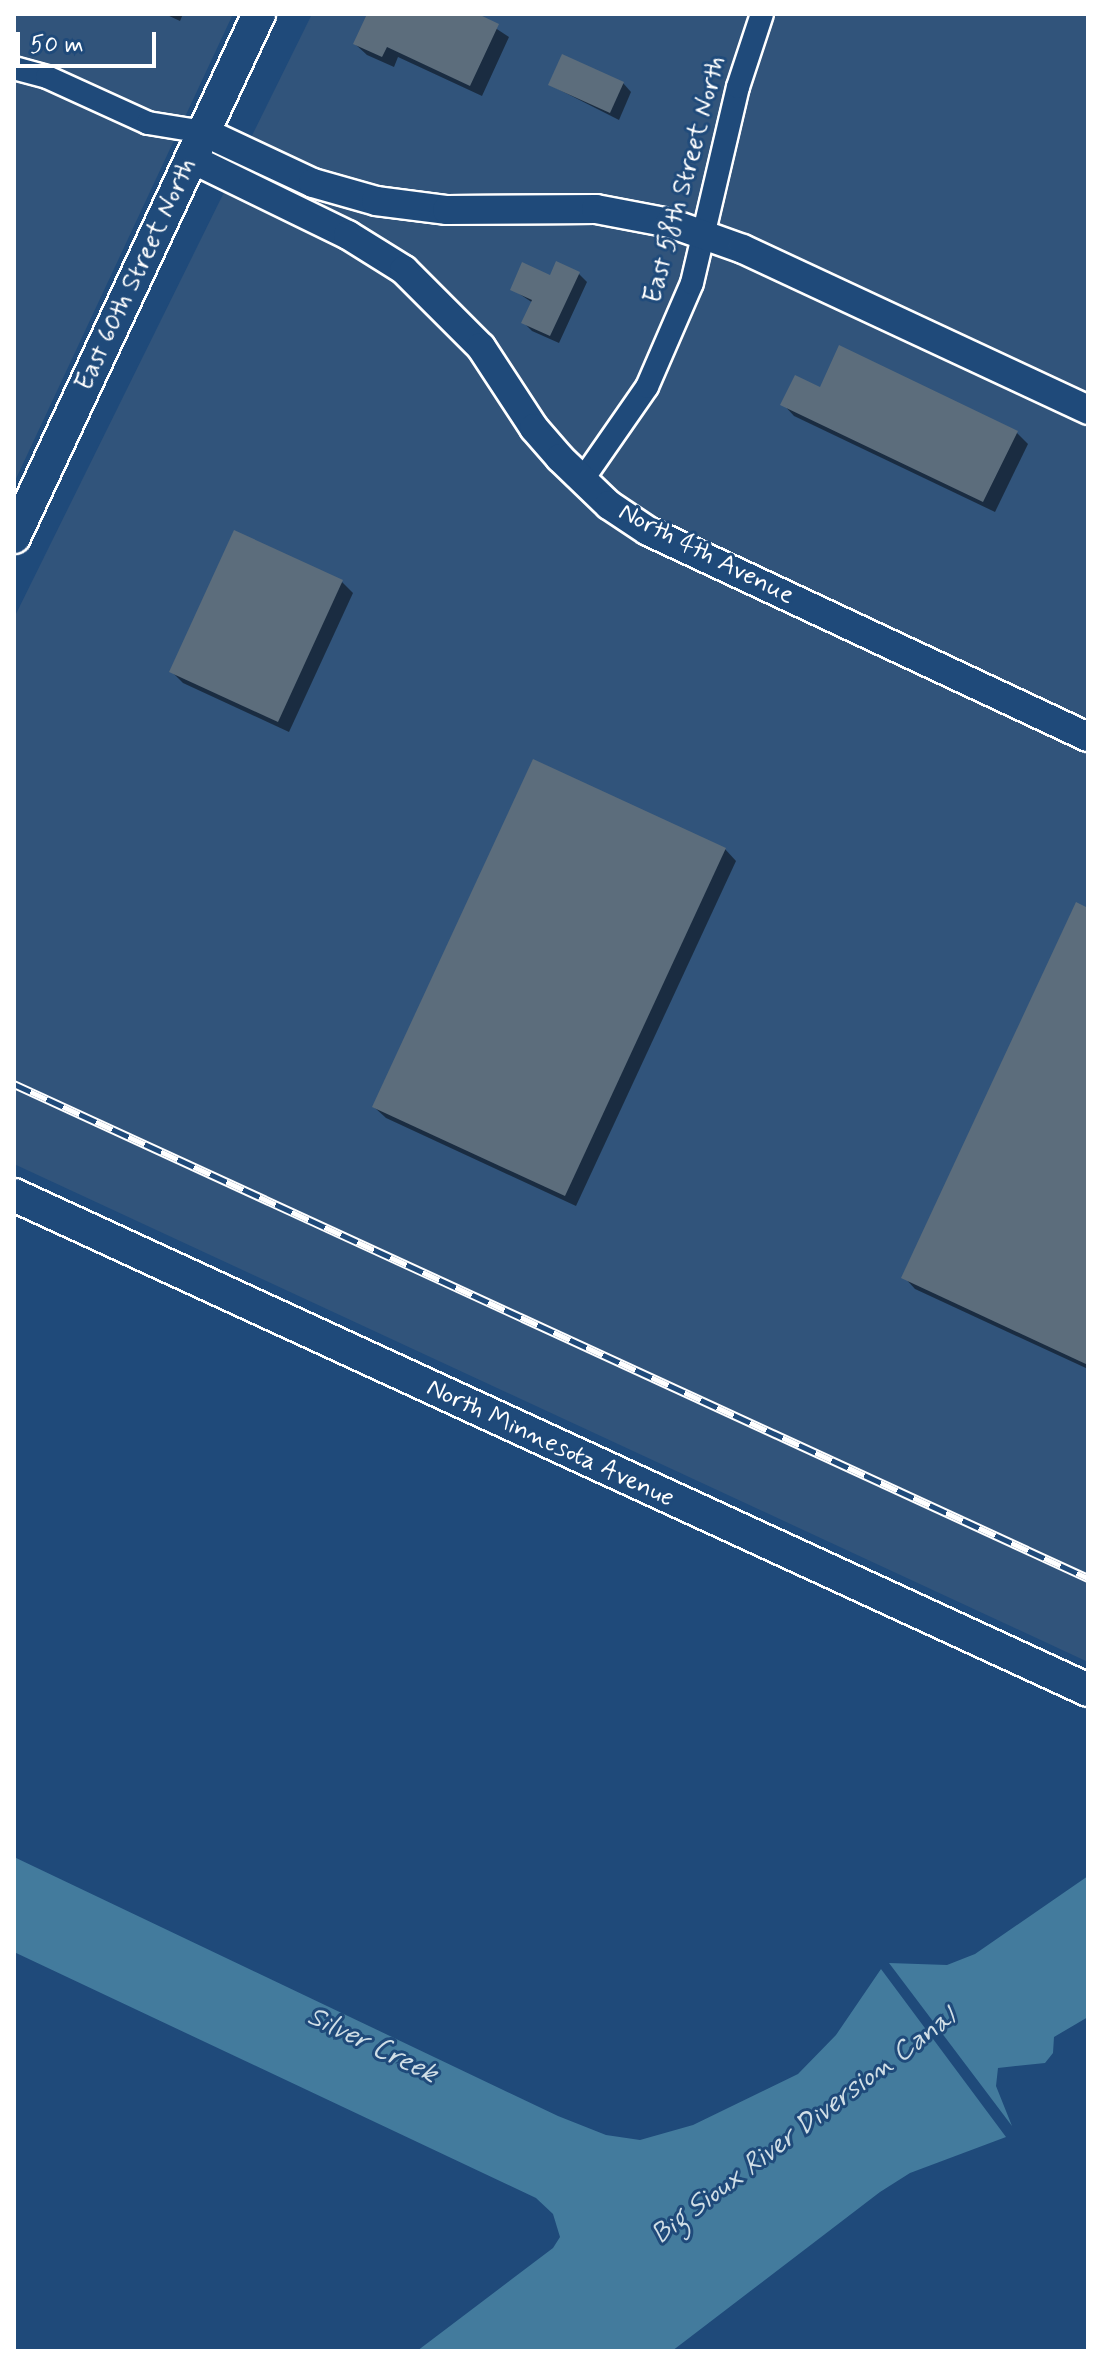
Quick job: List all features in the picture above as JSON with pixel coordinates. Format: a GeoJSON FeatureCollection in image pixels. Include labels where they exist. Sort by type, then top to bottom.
{"type":"FeatureCollection","features":[{"type":"Feature","properties":{"kind":"main road","name":"East 60th Street North"},"geometry":{"type":"LineString","coordinates":[[14,537],[259,14]]}},
{"type":"Feature","properties":{"kind":"main road","name":"North Minnesota Avenue"},"geometry":{"type":"LineString","coordinates":[[14,1195],[1088,1690]]}},
{"type":"Feature","properties":{"kind":"street","name":"East 58th Street North"},"geometry":{"type":"LineString","coordinates":[[583,479],[647,387],[692,283],[706,235],[738,87],[762,14]]}},
{"type":"Feature","properties":{"kind":"street"},"geometry":{"type":"LineString","coordinates":[[14,68],[47,77],[198,145],[376,201],[447,210],[596,209],[706,235],[1088,410]]}},
{"type":"Feature","properties":{"kind":"street","name":"North 4th Avenue"},"geometry":{"type":"LineString","coordinates":[[198,145],[404,270],[464,327],[534,428],[583,479],[648,531],[1088,737]]}},
{"type":"Feature","properties":{"kind":"shaded area"},"geometry":{"type":"Polygon","coordinates":[[[14,14],[233,14],[14,483],[14,14]]]}},
{"type":"Feature","properties":{"kind":"shaded area"},"geometry":{"type":"Polygon","coordinates":[[[312,14],[1088,14],[1088,1662],[14,1164],[14,618],[312,14]]]}},
{"type":"Feature","properties":{"kind":"water"},"geometry":{"type":"Polygon","coordinates":[[[14,1857],[558,2116],[606,2135],[640,2140],[693,2125],[798,2074],[836,2035],[881,1969],[1006,2137],[910,2173],[880,2192],[672,2351],[417,2351],[553,2248],[560,2237],[553,2214],[536,2198],[14,1952],[14,1857]]]}},
{"type":"Feature","properties":{"kind":"water"},"geometry":{"type":"Polygon","coordinates":[[[1088,1876],[1088,2017],[1054,2037],[1053,2053],[1045,2063],[998,2068],[996,2086],[1012,2126],[889,1963],[947,1965],[975,1954],[1088,1876]]]}},
{"type":"Feature","properties":{"kind":"building"},"geometry":{"type":"Polygon","coordinates":[[[367,14],[478,14],[499,24],[470,86],[387,47],[382,57],[353,44],[367,14]]]}},
{"type":"Feature","properties":{"kind":"building"},"geometry":{"type":"Polygon","coordinates":[[[562,54],[624,82],[610,113],[548,85],[562,54]]]}},
{"type":"Feature","properties":{"kind":"building"},"geometry":{"type":"Polygon","coordinates":[[[556,261],[580,272],[550,336],[521,323],[532,300],[510,290],[522,262],[550,275],[556,261]]]}},
{"type":"Feature","properties":{"kind":"building"},"geometry":{"type":"Polygon","coordinates":[[[839,345],[1018,431],[983,502],[780,405],[795,375],[820,387],[839,345]]]}},
{"type":"Feature","properties":{"kind":"building"},"geometry":{"type":"Polygon","coordinates":[[[234,530],[343,580],[278,722],[169,672],[234,530]]]}},
{"type":"Feature","properties":{"kind":"building"},"geometry":{"type":"Polygon","coordinates":[[[533,759],[726,848],[565,1196],[372,1107],[533,759]]]}},
{"type":"Feature","properties":{"kind":"building"},"geometry":{"type":"Polygon","coordinates":[[[1076,902],[1088,908],[1088,1365],[901,1278],[1076,902]]]}},
{"type":"Feature","properties":{"kind":"railway"},"geometry":{"type":"LineString","coordinates":[[14,1084],[1088,1578]]}},
{"type":"Feature","properties":{"kind":"water label","name":"Silver Creek"},"geometry":{"type":"Point","coordinates":[372,2046]}},
{"type":"Feature","properties":{"kind":"water label","name":"Big Sioux River Diversion Canal"},"geometry":{"type":"Point","coordinates":[804,2127]}}]}
